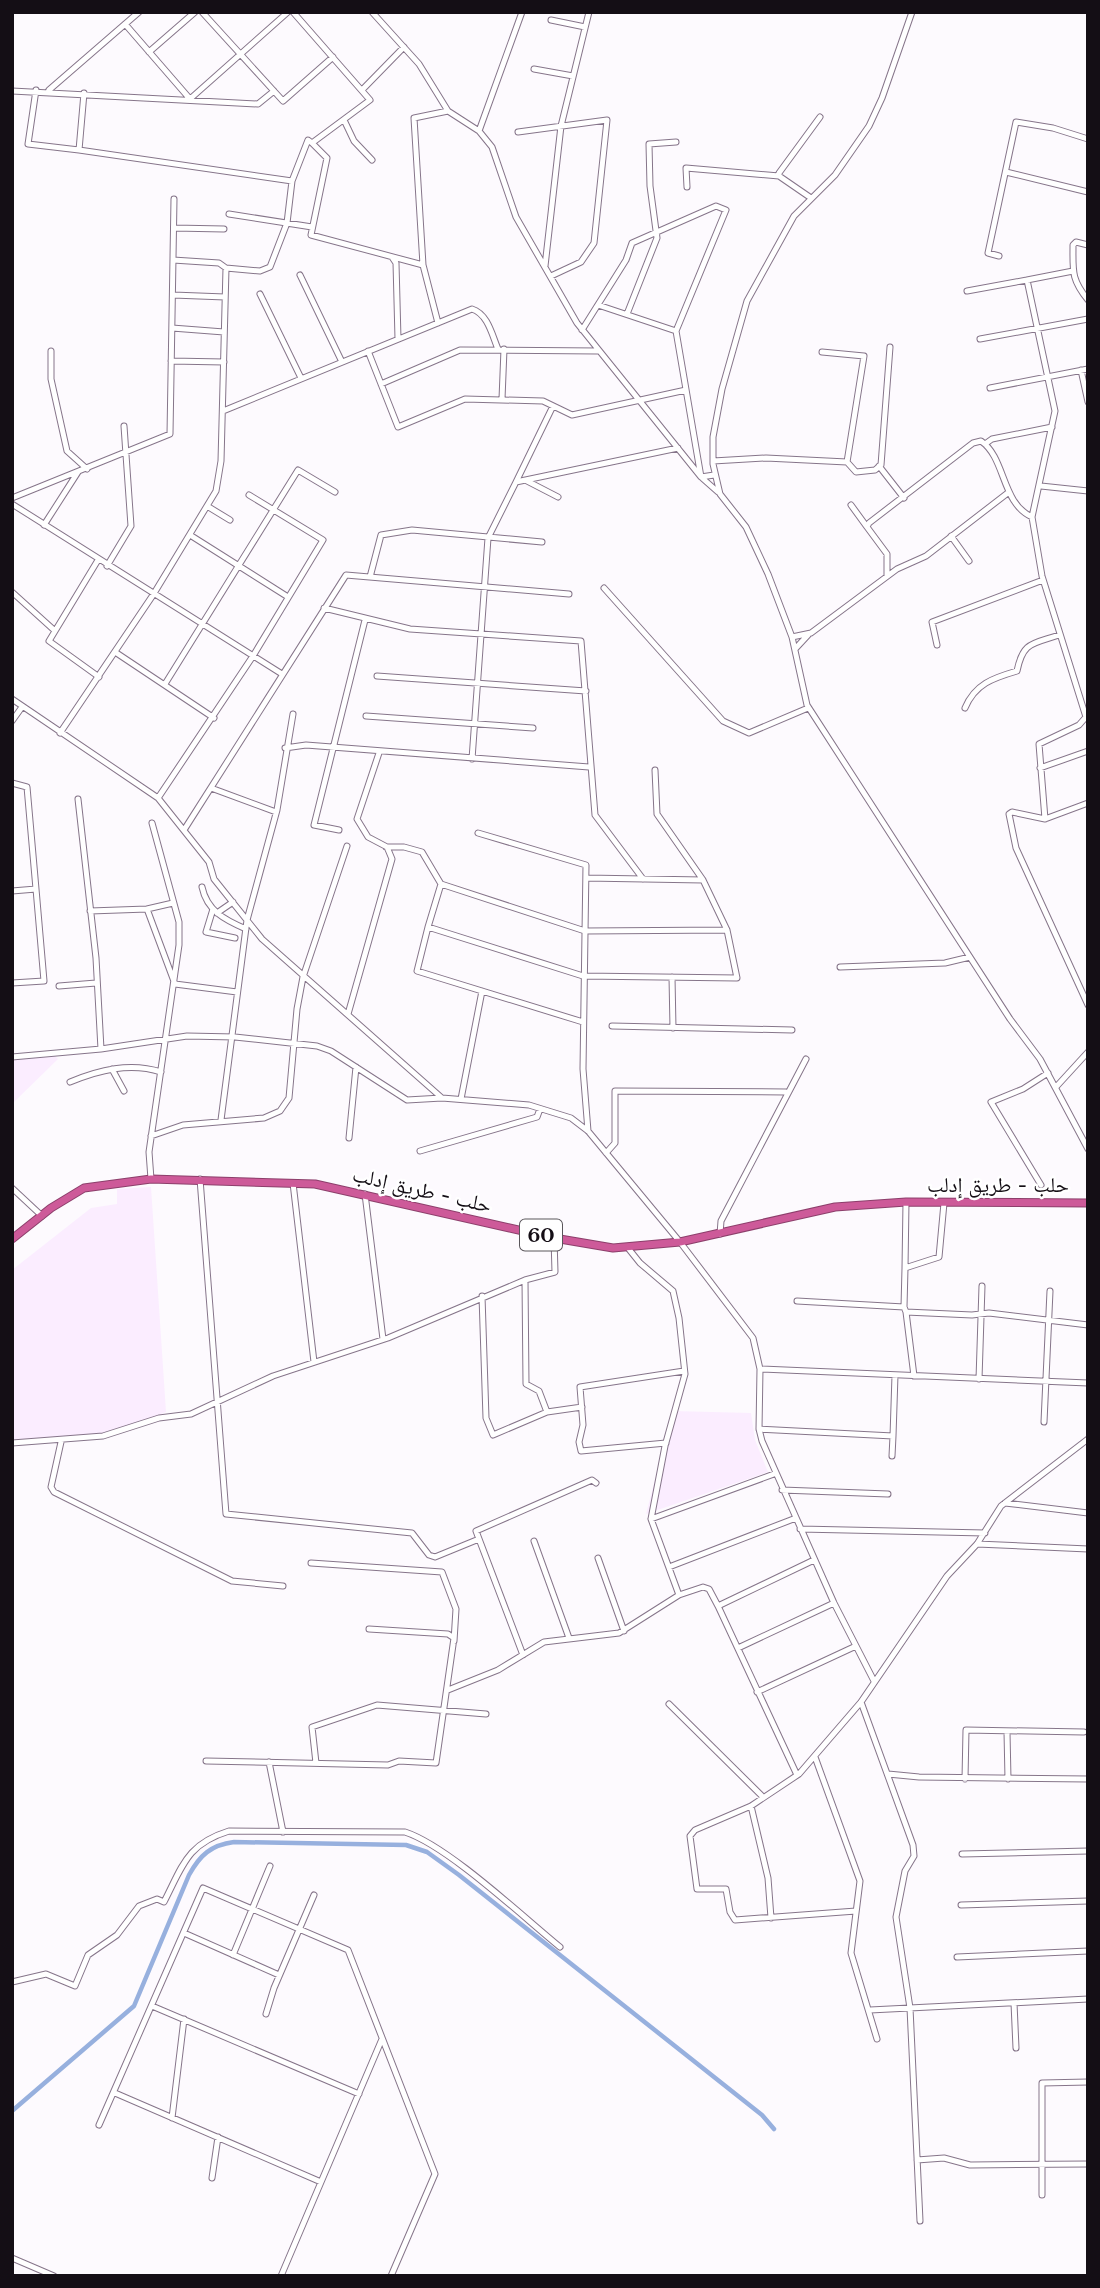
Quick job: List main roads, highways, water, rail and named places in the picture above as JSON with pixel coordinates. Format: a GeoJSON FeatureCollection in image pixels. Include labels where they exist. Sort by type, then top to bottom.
{"type":"FeatureCollection","features":[{"type":"Feature","properties":{"kind":"highway","name":"حلب - طريق إدلب"},"geometry":{"type":"LineString","coordinates":[[12,1239],[84,1188],[151,1179],[293,1183],[365,1194],[593,1247],[628,1248],[680,1242],[835,1207],[906,1202],[1088,1203]]}},
{"type":"Feature","properties":{"kind":"waterway"},"geometry":{"type":"LineString","coordinates":[[12,2111],[134,2006],[189,1875],[207,1852],[234,1842],[406,1845],[427,1852],[459,1875],[762,2115],[774,2129]]}}]}
